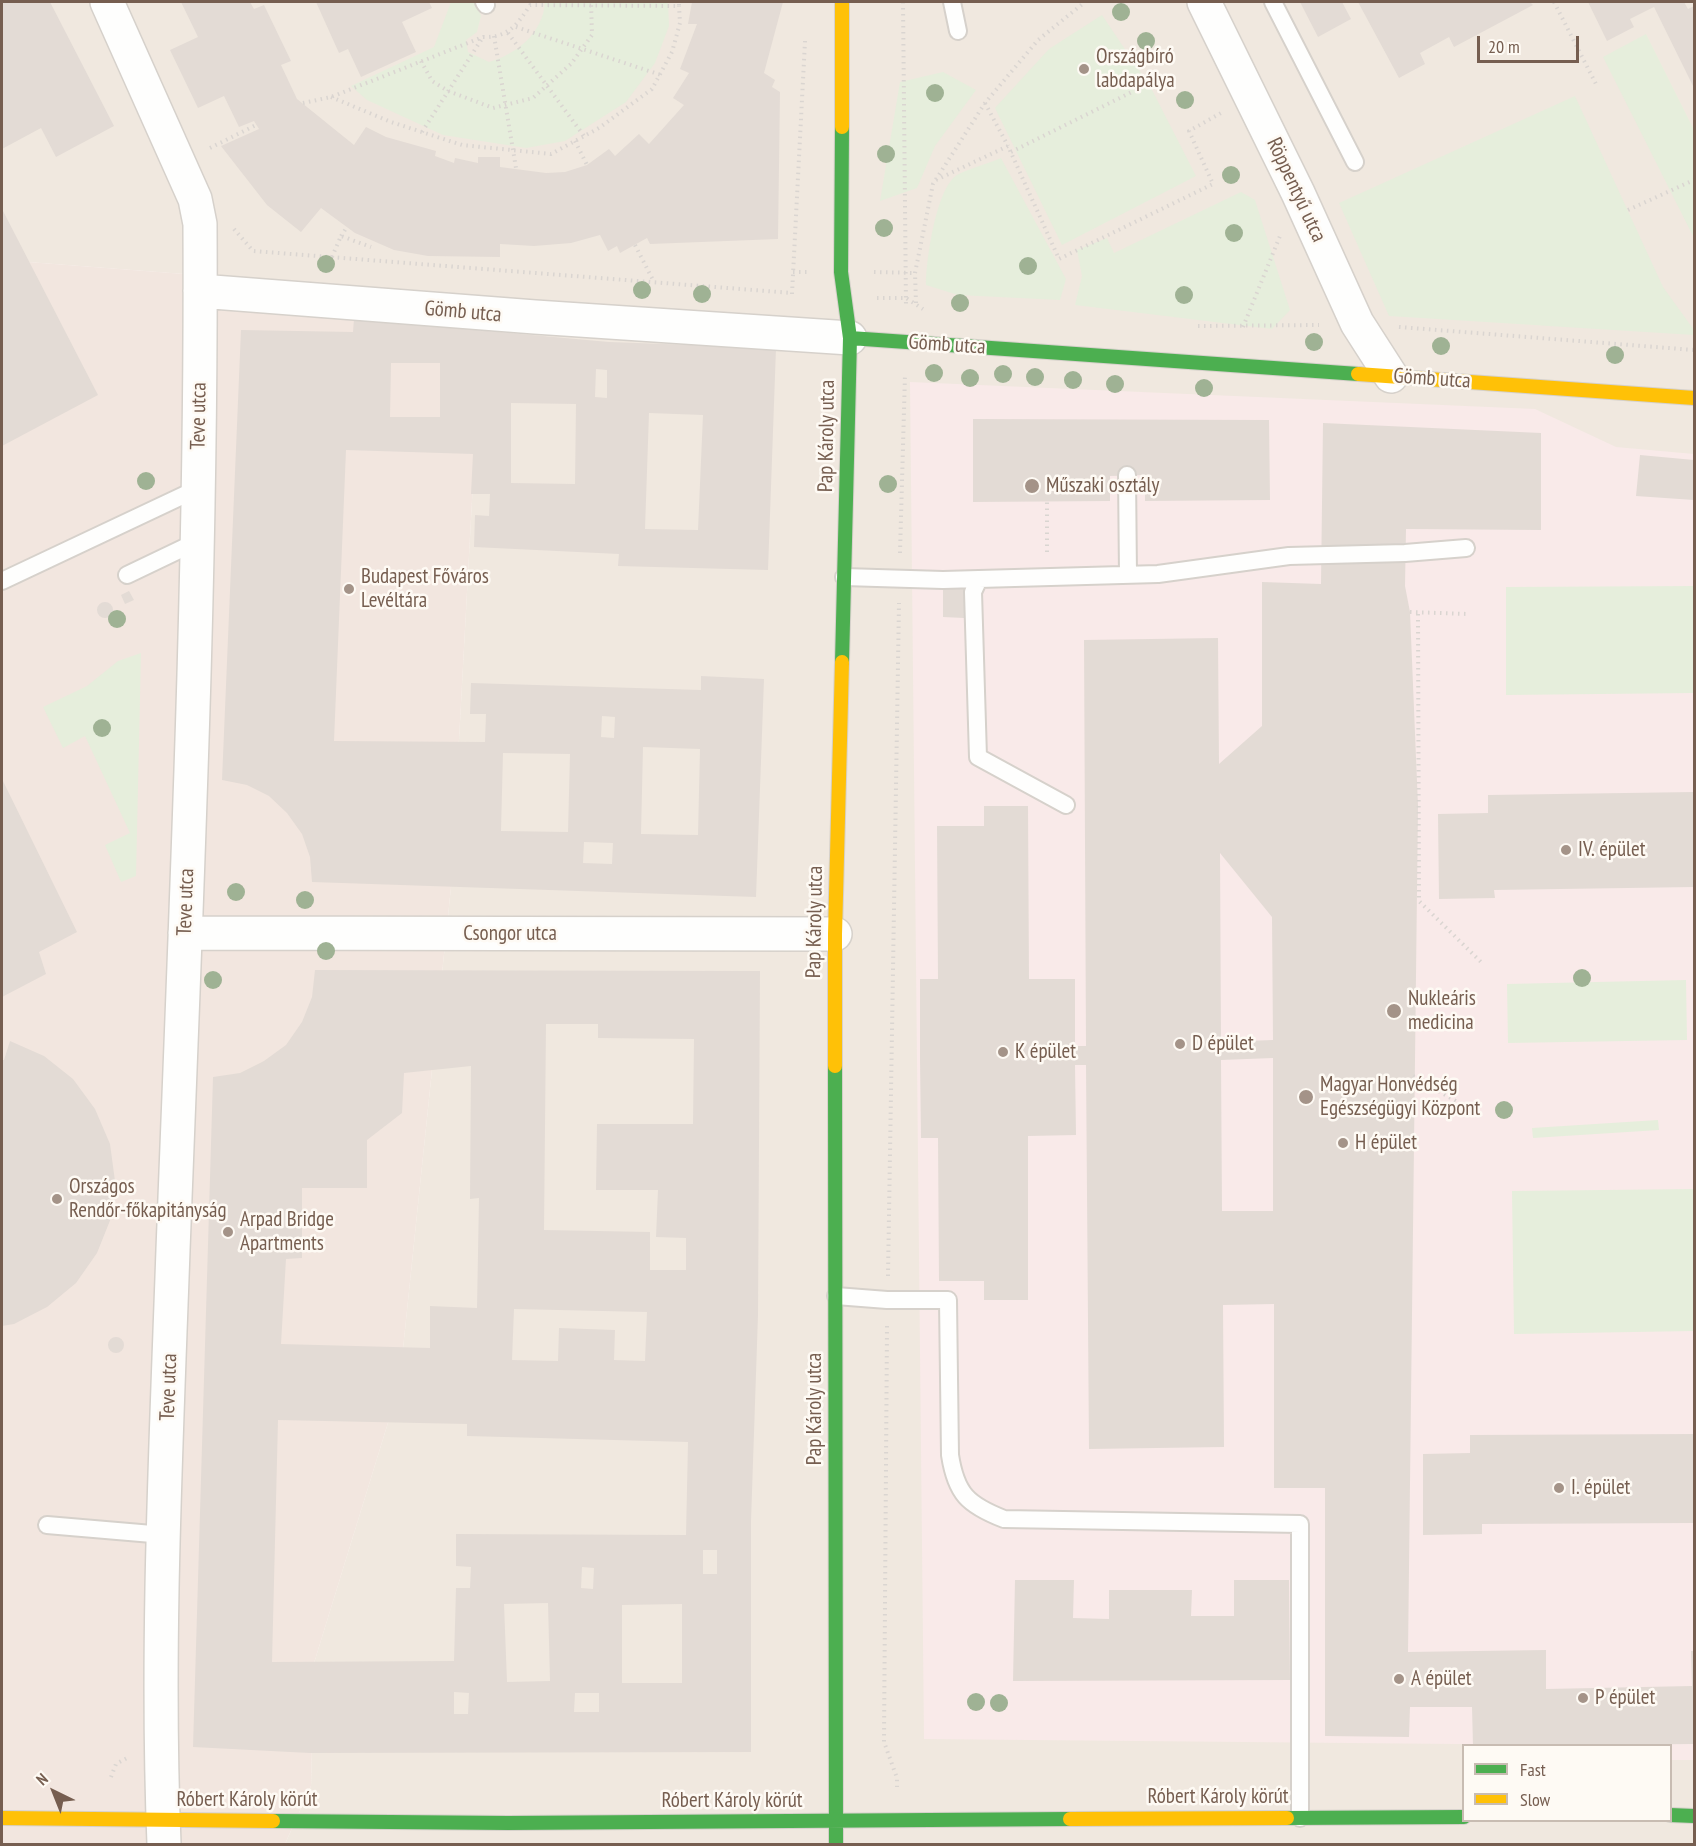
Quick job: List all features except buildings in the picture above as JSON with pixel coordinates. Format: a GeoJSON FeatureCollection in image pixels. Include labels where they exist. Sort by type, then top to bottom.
{"type":"FeatureCollection","features":[{"type":"Feature","properties":{"kind":"street","name":"Teve utca"},"geometry":{"type":"LineString","coordinates":[[107,2],[195,199],[200,224],[198,541],[164,1535],[160,1732],[168,1837]]}},
{"type":"Feature","properties":{"kind":"street","name":"Pap Károly utca"},"geometry":{"type":"LineString","coordinates":[[836,1845],[835,934],[850,338],[841,272],[842,2]]}},
{"type":"Feature","properties":{"kind":"street","name":"Röppentyű utca"},"geometry":{"type":"LineString","coordinates":[[1204,2],[1298,193],[1357,323],[1391,376]]}},
{"type":"Feature","properties":{"kind":"street","name":"Gömb utca"},"geometry":{"type":"LineString","coordinates":[[200,291],[1695,398]]}},
{"type":"Feature","properties":{"kind":"street","name":"Csongor utca"},"geometry":{"type":"LineString","coordinates":[[185,933],[835,934]]}},
{"type":"Feature","properties":{"kind":"street"},"geometry":{"type":"LineString","coordinates":[[1672,1815],[1695,1815]]}},
{"type":"Feature","properties":{"kind":"street","name":"Róbert Károly körút"},"geometry":{"type":"LineString","coordinates":[[2,1818],[168,1837],[895,1820],[1462,1817]]}},
{"type":"Feature","properties":{"kind":"lane"},"geometry":{"type":"LineString","coordinates":[[952,2],[958,31]]}},
{"type":"Feature","properties":{"kind":"lane"},"geometry":{"type":"LineString","coordinates":[[1273,2],[1355,162]]}},
{"type":"Feature","properties":{"kind":"lane"},"geometry":{"type":"LineString","coordinates":[[1127,476],[1128,575]]}},
{"type":"Feature","properties":{"kind":"lane"},"geometry":{"type":"LineString","coordinates":[[2,581],[199,488]]}},
{"type":"Feature","properties":{"kind":"lane"},"geometry":{"type":"LineString","coordinates":[[127,575],[198,541]]}},
{"type":"Feature","properties":{"kind":"lane"},"geometry":{"type":"LineString","coordinates":[[844,577],[979,579],[1158,574],[1289,556],[1405,553],[1466,548]]}},
{"type":"Feature","properties":{"kind":"lane"},"geometry":{"type":"LineString","coordinates":[[979,579],[973,592],[978,757],[1066,805]]}},
{"type":"Feature","properties":{"kind":"lane"},"geometry":{"type":"LineString","coordinates":[[836,1296],[887,1300],[948,1300],[950,1455],[953,1478],[963,1496],[981,1510],[1004,1519],[1300,1524],[1300,1818]]}},
{"type":"Feature","properties":{"kind":"lane"},"geometry":{"type":"LineString","coordinates":[[47,1525],[164,1535]]}},
{"type":"Feature","properties":{"kind":"path"},"geometry":{"type":"LineString","coordinates":[[421,61],[432,81],[448,91],[493,108],[533,98],[548,87],[571,64],[592,35],[591,2]]}},
{"type":"Feature","properties":{"kind":"path"},"geometry":{"type":"LineString","coordinates":[[903,2],[912,342]]}},
{"type":"Feature","properties":{"kind":"path"},"geometry":{"type":"LineString","coordinates":[[895,1820],[897,1778],[884,1742],[887,1300],[900,579],[915,273],[936,180],[985,103],[1038,40],[1085,2]]}},
{"type":"Feature","properties":{"kind":"path"},"geometry":{"type":"LineString","coordinates":[[1554,2],[1597,86]]}},
{"type":"Feature","properties":{"kind":"path"},"geometry":{"type":"LineString","coordinates":[[485,3],[495,38],[516,168]]}},
{"type":"Feature","properties":{"kind":"path"},"geometry":{"type":"LineString","coordinates":[[303,103],[331,97],[483,37],[495,38],[508,33],[516,27],[530,3],[592,8],[679,4],[680,23],[672,52],[652,89],[584,136],[551,154],[462,146],[331,97]]}},
{"type":"Feature","properties":{"kind":"path"},"geometry":{"type":"LineString","coordinates":[[516,27],[661,75]]}},
{"type":"Feature","properties":{"kind":"path"},"geometry":{"type":"LineString","coordinates":[[508,33],[584,136]]}},
{"type":"Feature","properties":{"kind":"path"},"geometry":{"type":"LineString","coordinates":[[791,334],[805,35]]}},
{"type":"Feature","properties":{"kind":"path"},"geometry":{"type":"LineString","coordinates":[[422,132],[483,37]]}},
{"type":"Feature","properties":{"kind":"path"},"geometry":{"type":"LineString","coordinates":[[1011,152],[1142,87]]}},
{"type":"Feature","properties":{"kind":"path"},"geometry":{"type":"LineString","coordinates":[[985,103],[1011,152],[1059,259],[1214,184],[1189,131],[1251,97]]}},
{"type":"Feature","properties":{"kind":"path"},"geometry":{"type":"LineString","coordinates":[[214,155],[209,146],[256,125]]}},
{"type":"Feature","properties":{"kind":"path"},"geometry":{"type":"LineString","coordinates":[[575,141],[587,165]]}},
{"type":"Feature","properties":{"kind":"path"},"geometry":{"type":"LineString","coordinates":[[936,180],[1008,146]]}},
{"type":"Feature","properties":{"kind":"path"},"geometry":{"type":"LineString","coordinates":[[1628,210],[1695,180]]}},
{"type":"Feature","properties":{"kind":"path"},"geometry":{"type":"LineString","coordinates":[[1243,327],[1298,193]]}},
{"type":"Feature","properties":{"kind":"path"},"geometry":{"type":"LineString","coordinates":[[232,227],[254,251],[792,293]]}},
{"type":"Feature","properties":{"kind":"path"},"geometry":{"type":"LineString","coordinates":[[332,257],[347,227]]}},
{"type":"Feature","properties":{"kind":"path"},"geometry":{"type":"LineString","coordinates":[[341,236],[371,247]]}},
{"type":"Feature","properties":{"kind":"path"},"geometry":{"type":"LineString","coordinates":[[635,245],[654,282]]}},
{"type":"Feature","properties":{"kind":"path"},"geometry":{"type":"LineString","coordinates":[[1357,323],[1695,350]]}},
{"type":"Feature","properties":{"kind":"path"},"geometry":{"type":"LineString","coordinates":[[1047,501],[1047,541]]}},
{"type":"Feature","properties":{"kind":"path"},"geometry":{"type":"LineString","coordinates":[[1410,612],[1468,614]]}},
{"type":"Feature","properties":{"kind":"path"},"geometry":{"type":"LineString","coordinates":[[1418,614],[1419,901],[1481,962]]}},
{"type":"Feature","properties":{"kind":"path"},"geometry":{"type":"LineString","coordinates":[[1413,1076],[1466,1107]]}},
{"type":"Feature","properties":{"kind":"path"},"geometry":{"type":"LineString","coordinates":[[111,1777],[116,1764],[128,1757]]}},
{"type":"Feature","properties":{"kind":"shaded area"},"geometry":{"type":"Polygon","coordinates":[[[2,2],[1694,2],[1694,1844],[285,1844],[311,1786],[314,1663],[399,1387],[451,887],[483,297],[2,260],[2,2]]]}},
{"type":"Feature","properties":{"kind":"shaded area"},"geometry":{"type":"Polygon","coordinates":[[[2,260],[483,297],[451,887],[399,1387],[314,1663],[311,1786],[285,1844],[2,1844],[2,260]]]}},
{"type":"Feature","properties":{"kind":"shaded area","name":"Magyar Honvédség Egészségügyi Központ"},"geometry":{"type":"Polygon","coordinates":[[[910,382],[1535,409],[1616,447],[1694,454],[1694,1760],[1672,1760],[1672,1744],[924,1739],[910,382]]]}},
{"type":"Feature","properties":{"kind":"green space"},"geometry":{"type":"Polygon","coordinates":[[[451,2],[483,2],[477,6],[481,16],[477,32],[466,40],[468,52],[489,62],[509,54],[527,41],[539,23],[545,2],[668,2],[669,26],[655,63],[626,102],[565,141],[526,148],[443,135],[367,100],[351,86],[434,47],[451,2]]]}},
{"type":"Feature","properties":{"kind":"green space"},"geometry":{"type":"Polygon","coordinates":[[[1102,15],[1151,88],[1196,176],[1062,245],[995,108],[1049,49],[1102,15]]]}},
{"type":"Feature","properties":{"kind":"green space"},"geometry":{"type":"Polygon","coordinates":[[[1646,34],[1694,130],[1694,238],[1603,57],[1646,34]]]}},
{"type":"Feature","properties":{"kind":"green space"},"geometry":{"type":"Polygon","coordinates":[[[943,72],[976,90],[935,146],[917,188],[880,201],[900,82],[943,72]]]}},
{"type":"Feature","properties":{"kind":"green space"},"geometry":{"type":"Polygon","coordinates":[[[1575,96],[1663,287],[1694,330],[1694,335],[1389,316],[1339,203],[1575,96]]]}},
{"type":"Feature","properties":{"kind":"green space"},"geometry":{"type":"Polygon","coordinates":[[[1001,158],[1066,279],[1060,300],[958,295],[926,285],[934,226],[943,194],[950,182],[957,175],[1001,158]]]}},
{"type":"Feature","properties":{"kind":"green space"},"geometry":{"type":"Polygon","coordinates":[[[1241,192],[1255,200],[1290,310],[1272,329],[1075,305],[1082,276],[1077,250],[1107,238],[1114,253],[1241,192]]]}},
{"type":"Feature","properties":{"kind":"green space"},"geometry":{"type":"Polygon","coordinates":[[[1694,586],[1694,693],[1506,695],[1506,587],[1694,586]]]}},
{"type":"Feature","properties":{"kind":"green space"},"geometry":{"type":"Polygon","coordinates":[[[141,653],[136,876],[121,882],[105,845],[130,833],[85,736],[63,748],[43,707],[87,686],[118,661],[141,653]]]}},
{"type":"Feature","properties":{"kind":"green space"},"geometry":{"type":"Polygon","coordinates":[[[1686,980],[1687,1040],[1508,1043],[1507,984],[1686,980]]]}},
{"type":"Feature","properties":{"kind":"green space"},"geometry":{"type":"Polygon","coordinates":[[[1658,1120],[1659,1130],[1533,1138],[1532,1128],[1658,1120]]]}},
{"type":"Feature","properties":{"kind":"green space"},"geometry":{"type":"Polygon","coordinates":[[[1694,1189],[1694,1331],[1514,1334],[1512,1191],[1694,1189]]]}},
{"type":"Feature","properties":{"kind":"traffic: fast"},"geometry":{"type":"LineString","coordinates":[[842,127],[841,272],[850,338],[842,662]]}},
{"type":"Feature","properties":{"kind":"traffic: fast"},"geometry":{"type":"LineString","coordinates":[[850,338],[1358,374]]}},
{"type":"Feature","properties":{"kind":"traffic: fast"},"geometry":{"type":"LineString","coordinates":[[835,1066],[836,1844]]}},
{"type":"Feature","properties":{"kind":"traffic: fast"},"geometry":{"type":"LineString","coordinates":[[1672,1815],[1694,1816]]}},
{"type":"Feature","properties":{"kind":"traffic: fast"},"geometry":{"type":"LineString","coordinates":[[1287,1818],[1462,1817]]}},
{"type":"Feature","properties":{"kind":"traffic: fast"},"geometry":{"type":"LineString","coordinates":[[273,1821],[508,1823],[1070,1819]]}},
{"type":"Feature","properties":{"kind":"traffic: slow"},"geometry":{"type":"LineString","coordinates":[[842,2],[842,127]]}},
{"type":"Feature","properties":{"kind":"traffic: slow"},"geometry":{"type":"LineString","coordinates":[[1358,374],[1694,398]]}},
{"type":"Feature","properties":{"kind":"traffic: slow"},"geometry":{"type":"LineString","coordinates":[[835,1066],[835,934],[842,662]]}},
{"type":"Feature","properties":{"kind":"traffic: slow"},"geometry":{"type":"LineString","coordinates":[[2,1818],[273,1821]]}},
{"type":"Feature","properties":{"kind":"traffic: slow"},"geometry":{"type":"LineString","coordinates":[[1070,1819],[1287,1818]]}},
{"type":"Feature","properties":{"kind":"place","name":"Országbíró labdapálya"},"geometry":{"type":"Point","coordinates":[1084,69]}},
{"type":"Feature","properties":{"kind":"place","name":"Műszaki osztály"},"geometry":{"type":"Point","coordinates":[1032,486]}},
{"type":"Feature","properties":{"kind":"place","name":"Budapest Főváros Levéltára"},"geometry":{"type":"Point","coordinates":[349,589]}},
{"type":"Feature","properties":{"kind":"place","name":"IV. épület"},"geometry":{"type":"Point","coordinates":[1566,850]}},
{"type":"Feature","properties":{"kind":"place","name":"Nukleáris medicina"},"geometry":{"type":"Point","coordinates":[1394,1011]}},
{"type":"Feature","properties":{"kind":"place","name":"D épület"},"geometry":{"type":"Point","coordinates":[1180,1044]}},
{"type":"Feature","properties":{"kind":"place","name":"K épület"},"geometry":{"type":"Point","coordinates":[1003,1052]}},
{"type":"Feature","properties":{"kind":"place","name":"Magyar Honvédség Egészségügyi Központ"},"geometry":{"type":"Point","coordinates":[1306,1097]}},
{"type":"Feature","properties":{"kind":"place","name":"H épület"},"geometry":{"type":"Point","coordinates":[1343,1143]}},
{"type":"Feature","properties":{"kind":"place","name":"Országos Rendőr-főkapitányság"},"geometry":{"type":"Point","coordinates":[57,1199]}},
{"type":"Feature","properties":{"kind":"place","name":"Arpad Bridge Apartments"},"geometry":{"type":"Point","coordinates":[228,1232]}},
{"type":"Feature","properties":{"kind":"place","name":"I. épület"},"geometry":{"type":"Point","coordinates":[1559,1488]}},
{"type":"Feature","properties":{"kind":"place","name":"A épület"},"geometry":{"type":"Point","coordinates":[1399,1679]}},
{"type":"Feature","properties":{"kind":"place","name":"P épület"},"geometry":{"type":"Point","coordinates":[1583,1698]}}]}
